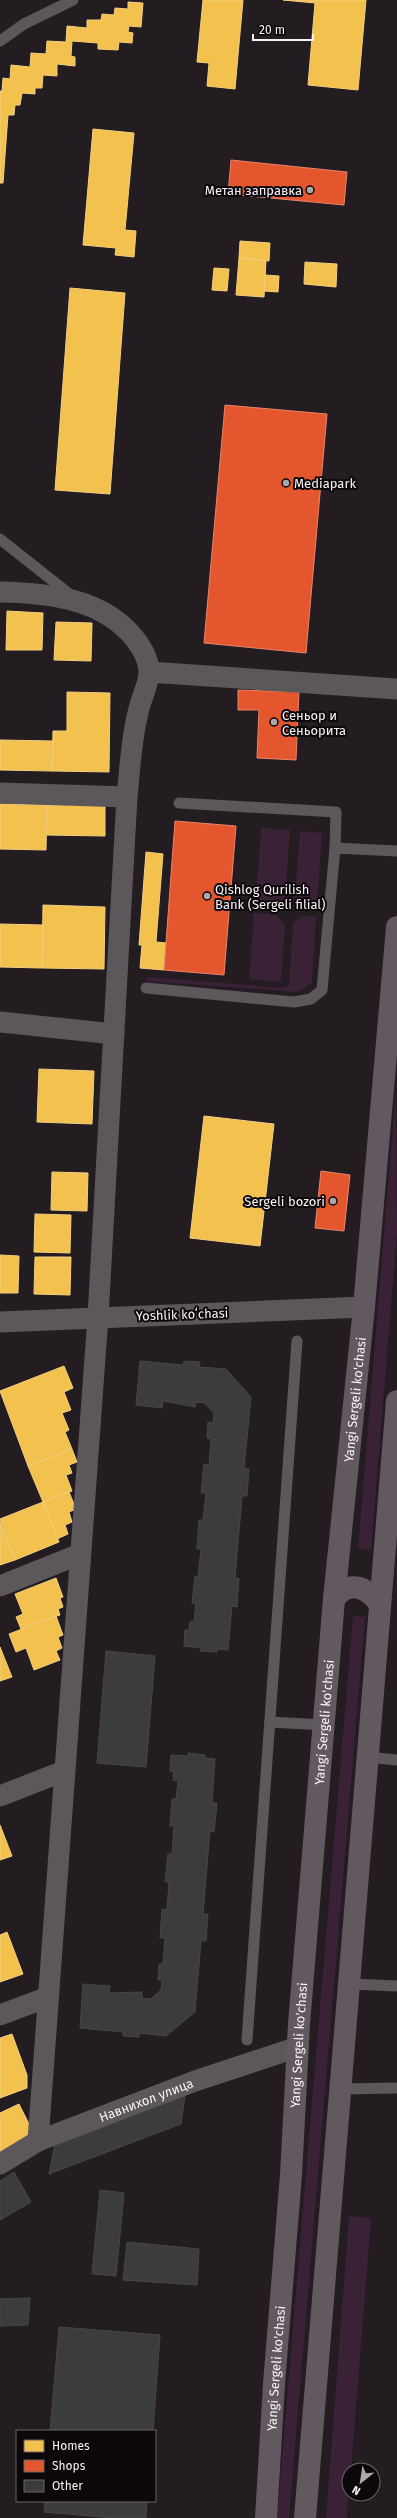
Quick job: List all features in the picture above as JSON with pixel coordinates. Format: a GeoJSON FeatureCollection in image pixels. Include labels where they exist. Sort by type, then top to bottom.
{"type":"FeatureCollection","features":[{"type":"Feature","properties":{"kind":"main road","name":"Yangi Sergeli ko'chasi"},"geometry":{"type":"LineString","coordinates":[[266,2518],[274,2384],[291,2175],[298,2047],[334,1599],[364,1306],[397,927]]}},
{"type":"Feature","properties":{"kind":"main road"},"geometry":{"type":"LineString","coordinates":[[305,2518],[397,1401]]}},
{"type":"Feature","properties":{"kind":"main road"},"geometry":{"type":"LineString","coordinates":[[334,1599],[345,1588],[359,1586],[370,1593],[380,1604]]}},
{"type":"Feature","properties":{"kind":"street"},"geometry":{"type":"LineString","coordinates":[[0,592],[34,592],[77,600],[110,616],[129,631],[144,650],[149,672],[137,713],[127,797],[98,1317],[38,2141]]}},
{"type":"Feature","properties":{"kind":"street"},"geometry":{"type":"LineString","coordinates":[[149,672],[397,689]]}},
{"type":"Feature","properties":{"kind":"street"},"geometry":{"type":"LineString","coordinates":[[0,793],[127,797]]}},
{"type":"Feature","properties":{"kind":"street"},"geometry":{"type":"LineString","coordinates":[[0,1022],[114,1034]]}},
{"type":"Feature","properties":{"kind":"street","name":"Yoshlik koʻchasi"},"geometry":{"type":"LineString","coordinates":[[0,1322],[364,1306]]}},
{"type":"Feature","properties":{"kind":"street"},"geometry":{"type":"LineString","coordinates":[[0,1586],[80,1554]]}},
{"type":"Feature","properties":{"kind":"street"},"geometry":{"type":"LineString","coordinates":[[0,1796],[64,1771]]}},
{"type":"Feature","properties":{"kind":"street"},"geometry":{"type":"LineString","coordinates":[[0,2015],[48,1997]]}},
{"type":"Feature","properties":{"kind":"street","name":"Навнихол улица"},"geometry":{"type":"LineString","coordinates":[[0,2164],[38,2141],[195,2082],[298,2047]]}},
{"type":"Feature","properties":{"kind":"lane"},"geometry":{"type":"LineString","coordinates":[[0,41],[24,24],[73,0]]}},
{"type":"Feature","properties":{"kind":"lane"},"geometry":{"type":"LineString","coordinates":[[0,539],[77,600]]}},
{"type":"Feature","properties":{"kind":"lane"},"geometry":{"type":"LineString","coordinates":[[146,988],[294,1002],[311,999],[322,990],[336,848],[336,812],[179,803]]}},
{"type":"Feature","properties":{"kind":"lane"},"geometry":{"type":"LineString","coordinates":[[336,848],[397,851]]}},
{"type":"Feature","properties":{"kind":"lane"},"geometry":{"type":"LineString","coordinates":[[247,2040],[297,1342]]}},
{"type":"Feature","properties":{"kind":"lane"},"geometry":{"type":"LineString","coordinates":[[270,1722],[324,1725]]}},
{"type":"Feature","properties":{"kind":"lane"},"geometry":{"type":"LineString","coordinates":[[368,1757],[397,1760]]}},
{"type":"Feature","properties":{"kind":"lane"},"geometry":{"type":"LineString","coordinates":[[350,1984],[397,1986]]}},
{"type":"Feature","properties":{"kind":"lane"},"geometry":{"type":"LineString","coordinates":[[341,2090],[397,2088]]}},
{"type":"Feature","properties":{"kind":"shaded area"},"geometry":{"type":"Polygon","coordinates":[[[261,828],[290,830],[285,898],[279,905],[256,904],[261,828]]]}},
{"type":"Feature","properties":{"kind":"shaded area"},"geometry":{"type":"Polygon","coordinates":[[[300,831],[322,833],[317,907],[302,906],[295,897],[300,831]]]}},
{"type":"Feature","properties":{"kind":"shaded area"},"geometry":{"type":"Polygon","coordinates":[[[254,913],[277,915],[285,926],[281,982],[249,979],[254,913]]]}},
{"type":"Feature","properties":{"kind":"shaded area"},"geometry":{"type":"Polygon","coordinates":[[[301,916],[316,917],[312,982],[299,992],[146,981],[147,977],[283,988],[289,985],[293,924],[301,916]]]}},
{"type":"Feature","properties":{"kind":"shaded area"},"geometry":{"type":"Polygon","coordinates":[[[396,1088],[397,1232],[371,1550],[358,1549],[396,1088]]]}},
{"type":"Feature","properties":{"kind":"shaded area"},"geometry":{"type":"Polygon","coordinates":[[[353,1616],[365,1617],[289,2518],[277,2518],[353,1616]]]}},
{"type":"Feature","properties":{"kind":"shaded area"},"geometry":{"type":"Polygon","coordinates":[[[349,2216],[371,2218],[352,2462],[341,2462],[341,2502],[348,2502],[347,2518],[326,2518],[349,2216]]]}},
{"type":"Feature","properties":{"kind":"building: Homes"},"geometry":{"type":"Polygon","coordinates":[[[203,0],[243,0],[235,89],[207,86],[209,63],[197,62],[203,0]]]}},
{"type":"Feature","properties":{"kind":"building: Homes"},"geometry":{"type":"Polygon","coordinates":[[[283,0],[366,0],[358,90],[308,85],[315,3],[283,0]]]}},
{"type":"Feature","properties":{"kind":"building: Homes"},"geometry":{"type":"Polygon","coordinates":[[[128,2],[143,3],[141,27],[129,26],[128,32],[133,33],[132,43],[119,42],[118,50],[98,49],[98,43],[72,41],[71,56],[75,57],[75,66],[57,64],[57,76],[43,75],[42,88],[35,88],[35,94],[22,93],[20,105],[15,105],[14,115],[8,115],[3,183],[0,183],[0,91],[2,91],[3,78],[10,79],[11,65],[30,67],[31,53],[46,54],[47,41],[66,42],[67,26],[87,28],[87,20],[101,20],[102,14],[114,15],[115,8],[128,9],[128,2]]]}},
{"type":"Feature","properties":{"kind":"building: Homes"},"geometry":{"type":"Polygon","coordinates":[[[93,129],[134,133],[125,230],[136,231],[134,257],[115,255],[116,248],[83,245],[93,129]]]}},
{"type":"Feature","properties":{"kind":"building: Homes"},"geometry":{"type":"Polygon","coordinates":[[[240,241],[270,243],[269,261],[239,258],[240,241]]]}},
{"type":"Feature","properties":{"kind":"building: Homes"},"geometry":{"type":"Polygon","coordinates":[[[239,258],[266,261],[264,297],[236,295],[239,258]]]}},
{"type":"Feature","properties":{"kind":"building: Homes"},"geometry":{"type":"Polygon","coordinates":[[[305,262],[337,264],[336,287],[304,284],[305,262]]]}},
{"type":"Feature","properties":{"kind":"building: Homes"},"geometry":{"type":"Polygon","coordinates":[[[214,268],[229,269],[227,291],[212,290],[214,268]]]}},
{"type":"Feature","properties":{"kind":"building: Homes"},"geometry":{"type":"Polygon","coordinates":[[[265,275],[279,276],[278,292],[264,291],[265,275]]]}},
{"type":"Feature","properties":{"kind":"building: Homes"},"geometry":{"type":"Polygon","coordinates":[[[70,288],[125,293],[110,494],[55,490],[70,288]]]}},
{"type":"Feature","properties":{"kind":"building: Homes"},"geometry":{"type":"Polygon","coordinates":[[[7,611],[43,613],[42,650],[6,650],[7,611]]]}},
{"type":"Feature","properties":{"kind":"building: Homes"},"geometry":{"type":"Polygon","coordinates":[[[56,622],[92,623],[91,661],[54,660],[56,622]]]}},
{"type":"Feature","properties":{"kind":"building: Homes"},"geometry":{"type":"Polygon","coordinates":[[[67,692],[110,693],[109,772],[52,771],[53,731],[67,731],[67,692]]]}},
{"type":"Feature","properties":{"kind":"building: Homes"},"geometry":{"type":"Polygon","coordinates":[[[0,740],[53,741],[52,771],[0,770],[0,740]]]}},
{"type":"Feature","properties":{"kind":"building: Homes"},"geometry":{"type":"Polygon","coordinates":[[[0,804],[47,805],[46,850],[0,849],[0,804]]]}},
{"type":"Feature","properties":{"kind":"building: Homes"},"geometry":{"type":"Polygon","coordinates":[[[47,805],[105,806],[105,836],[46,835],[47,805]]]}},
{"type":"Feature","properties":{"kind":"building: Homes"},"geometry":{"type":"Polygon","coordinates":[[[146,852],[163,854],[156,942],[166,943],[164,970],[140,968],[142,945],[139,945],[146,852]]]}},
{"type":"Feature","properties":{"kind":"building: Homes"},"geometry":{"type":"Polygon","coordinates":[[[43,905],[105,907],[104,969],[42,968],[43,905]]]}},
{"type":"Feature","properties":{"kind":"building: Homes"},"geometry":{"type":"Polygon","coordinates":[[[0,924],[43,925],[42,968],[0,967],[0,924]]]}},
{"type":"Feature","properties":{"kind":"building: Homes"},"geometry":{"type":"Polygon","coordinates":[[[39,1069],[94,1071],[92,1124],[37,1122],[39,1069]]]}},
{"type":"Feature","properties":{"kind":"building: Homes"},"geometry":{"type":"Polygon","coordinates":[[[204,1116],[274,1124],[260,1246],[190,1238],[204,1116]]]}},
{"type":"Feature","properties":{"kind":"building: Homes"},"geometry":{"type":"Polygon","coordinates":[[[52,1172],[88,1173],[87,1211],[51,1210],[52,1172]]]}},
{"type":"Feature","properties":{"kind":"building: Homes"},"geometry":{"type":"Polygon","coordinates":[[[35,1214],[71,1215],[70,1253],[34,1252],[35,1214]]]}},
{"type":"Feature","properties":{"kind":"building: Homes"},"geometry":{"type":"Polygon","coordinates":[[[0,1255],[19,1256],[18,1293],[0,1293],[0,1255]]]}},
{"type":"Feature","properties":{"kind":"building: Homes"},"geometry":{"type":"Polygon","coordinates":[[[35,1257],[71,1257],[70,1295],[34,1294],[35,1257]]]}},
{"type":"Feature","properties":{"kind":"building: Homes"},"geometry":{"type":"Polygon","coordinates":[[[64,1366],[73,1388],[64,1392],[71,1410],[62,1413],[69,1430],[65,1432],[72,1449],[28,1466],[0,1391],[64,1366]]]}},
{"type":"Feature","properties":{"kind":"building: Homes"},"geometry":{"type":"Polygon","coordinates":[[[72,1449],[77,1462],[69,1465],[72,1473],[66,1475],[72,1491],[43,1502],[28,1466],[72,1449]]]}},
{"type":"Feature","properties":{"kind":"building: Homes"},"geometry":{"type":"Polygon","coordinates":[[[69,1492],[76,1509],[69,1512],[72,1522],[65,1525],[68,1534],[57,1539],[43,1502],[69,1492]]]}},
{"type":"Feature","properties":{"kind":"building: Homes"},"geometry":{"type":"Polygon","coordinates":[[[43,1502],[59,1542],[15,1560],[0,1519],[43,1502]]]}},
{"type":"Feature","properties":{"kind":"building: Homes"},"geometry":{"type":"Polygon","coordinates":[[[0,1522],[15,1560],[0,1565],[0,1522]]]}},
{"type":"Feature","properties":{"kind":"building: Homes"},"geometry":{"type":"Polygon","coordinates":[[[56,1578],[63,1597],[60,1598],[63,1607],[58,1609],[60,1615],[21,1629],[16,1617],[23,1614],[15,1594],[56,1578]]]}},
{"type":"Feature","properties":{"kind":"building: Homes"},"geometry":{"type":"Polygon","coordinates":[[[56,1616],[63,1635],[58,1637],[62,1648],[56,1651],[60,1660],[34,1670],[26,1648],[16,1652],[9,1634],[56,1616]]]}},
{"type":"Feature","properties":{"kind":"building: Homes"},"geometry":{"type":"Polygon","coordinates":[[[0,1647],[12,1677],[0,1681],[0,1647]]]}},
{"type":"Feature","properties":{"kind":"building: Homes"},"geometry":{"type":"Polygon","coordinates":[[[0,1825],[12,1856],[0,1860],[0,1825]]]}},
{"type":"Feature","properties":{"kind":"building: Homes"},"geometry":{"type":"Polygon","coordinates":[[[7,1932],[23,1974],[0,1982],[0,1935],[7,1932]]]}},
{"type":"Feature","properties":{"kind":"building: Homes"},"geometry":{"type":"Polygon","coordinates":[[[12,2034],[27,2075],[27,2088],[0,2098],[0,2038],[12,2034]]]}},
{"type":"Feature","properties":{"kind":"building: Homes"},"geometry":{"type":"Polygon","coordinates":[[[19,2104],[35,2136],[0,2153],[0,2113],[19,2104]]]}},
{"type":"Feature","properties":{"kind":"building: Shops"},"geometry":{"type":"Polygon","coordinates":[[[231,160],[347,172],[344,205],[228,194],[231,160]]]}},
{"type":"Feature","properties":{"kind":"building: Shops"},"geometry":{"type":"Polygon","coordinates":[[[225,405],[327,414],[306,653],[204,643],[225,405]]]}},
{"type":"Feature","properties":{"kind":"building: Shops"},"geometry":{"type":"Polygon","coordinates":[[[238,690],[299,692],[296,760],[257,758],[259,710],[238,710],[238,690]]]}},
{"type":"Feature","properties":{"kind":"building: Shops"},"geometry":{"type":"Polygon","coordinates":[[[175,821],[236,826],[224,975],[164,970],[175,821]]]}},
{"type":"Feature","properties":{"kind":"building: Shops","name":"Sergeli bozori"},"geometry":{"type":"Polygon","coordinates":[[[321,1171],[350,1175],[344,1231],[315,1228],[321,1171]]]}},
{"type":"Feature","properties":{"kind":"building: Other"},"geometry":{"type":"Polygon","coordinates":[[[140,1361],[183,1365],[184,1361],[200,1362],[199,1367],[226,1369],[251,1397],[244,1468],[249,1469],[247,1496],[242,1496],[235,1578],[239,1578],[237,1607],[232,1606],[228,1650],[217,1649],[217,1652],[200,1651],[201,1648],[184,1646],[185,1630],[189,1630],[190,1621],[194,1622],[196,1603],[192,1603],[195,1576],[198,1577],[201,1549],[197,1549],[199,1520],[203,1520],[206,1493],[201,1493],[204,1464],[209,1465],[211,1439],[207,1438],[208,1422],[213,1423],[214,1413],[205,1403],[196,1402],[195,1407],[163,1401],[162,1408],[136,1405],[140,1361]]]}},
{"type":"Feature","properties":{"kind":"building: Other"},"geometry":{"type":"Polygon","coordinates":[[[106,1651],[155,1656],[146,1767],[97,1763],[106,1651]]]}},
{"type":"Feature","properties":{"kind":"building: Other"},"geometry":{"type":"Polygon","coordinates":[[[188,1753],[205,1755],[205,1758],[215,1759],[212,1803],[217,1803],[214,1832],[210,1831],[203,1914],[208,1914],[206,1941],[201,1941],[195,2012],[166,2036],[139,2033],[139,2037],[123,2036],[123,2032],[80,2028],[83,1984],[110,1986],[109,1993],[142,1992],[142,1998],[151,1999],[161,1990],[162,1980],[158,1980],[159,1964],[163,1964],[165,1938],[160,1938],[162,1909],[167,1910],[169,1882],[165,1882],[168,1854],[172,1854],[174,1826],[170,1826],[172,1799],[176,1799],[178,1781],[173,1780],[174,1772],[170,1771],[171,1755],[188,1756],[188,1753]]]}},
{"type":"Feature","properties":{"kind":"building: Other"},"geometry":{"type":"Polygon","coordinates":[[[186,2089],[181,2124],[49,2174],[56,2139],[186,2089]]]}},
{"type":"Feature","properties":{"kind":"building: Other"},"geometry":{"type":"Polygon","coordinates":[[[14,2172],[31,2202],[0,2220],[0,2181],[14,2172]]]}},
{"type":"Feature","properties":{"kind":"building: Other"},"geometry":{"type":"Polygon","coordinates":[[[100,2190],[124,2193],[116,2276],[92,2274],[100,2190]]]}},
{"type":"Feature","properties":{"kind":"building: Other"},"geometry":{"type":"Polygon","coordinates":[[[127,2242],[199,2249],[197,2285],[123,2280],[127,2242]]]}},
{"type":"Feature","properties":{"kind":"building: Other"},"geometry":{"type":"Polygon","coordinates":[[[30,2298],[28,2325],[0,2326],[0,2299],[30,2298]]]}},
{"type":"Feature","properties":{"kind":"building: Other"},"geometry":{"type":"Polygon","coordinates":[[[59,2327],[160,2335],[153,2430],[50,2430],[59,2327]]]}},
{"type":"Feature","properties":{"kind":"building: Other"},"geometry":{"type":"Polygon","coordinates":[[[45,2502],[147,2502],[146,2518],[113,2518],[44,2512],[45,2502]]]}},
{"type":"Feature","properties":{"kind":"place","name":"Метан заправка"},"geometry":{"type":"Point","coordinates":[310,190]}},
{"type":"Feature","properties":{"kind":"place","name":"Mediapark"},"geometry":{"type":"Point","coordinates":[286,483]}},
{"type":"Feature","properties":{"kind":"place","name":"Сеньор и Сеньорита"},"geometry":{"type":"Point","coordinates":[274,722]}},
{"type":"Feature","properties":{"kind":"place","name":"Qishlog Qurilish Bank (Sergeli filial)"},"geometry":{"type":"Point","coordinates":[207,896]}},
{"type":"Feature","properties":{"kind":"place","name":"Sergeli bozori"},"geometry":{"type":"Point","coordinates":[333,1201]}}]}
